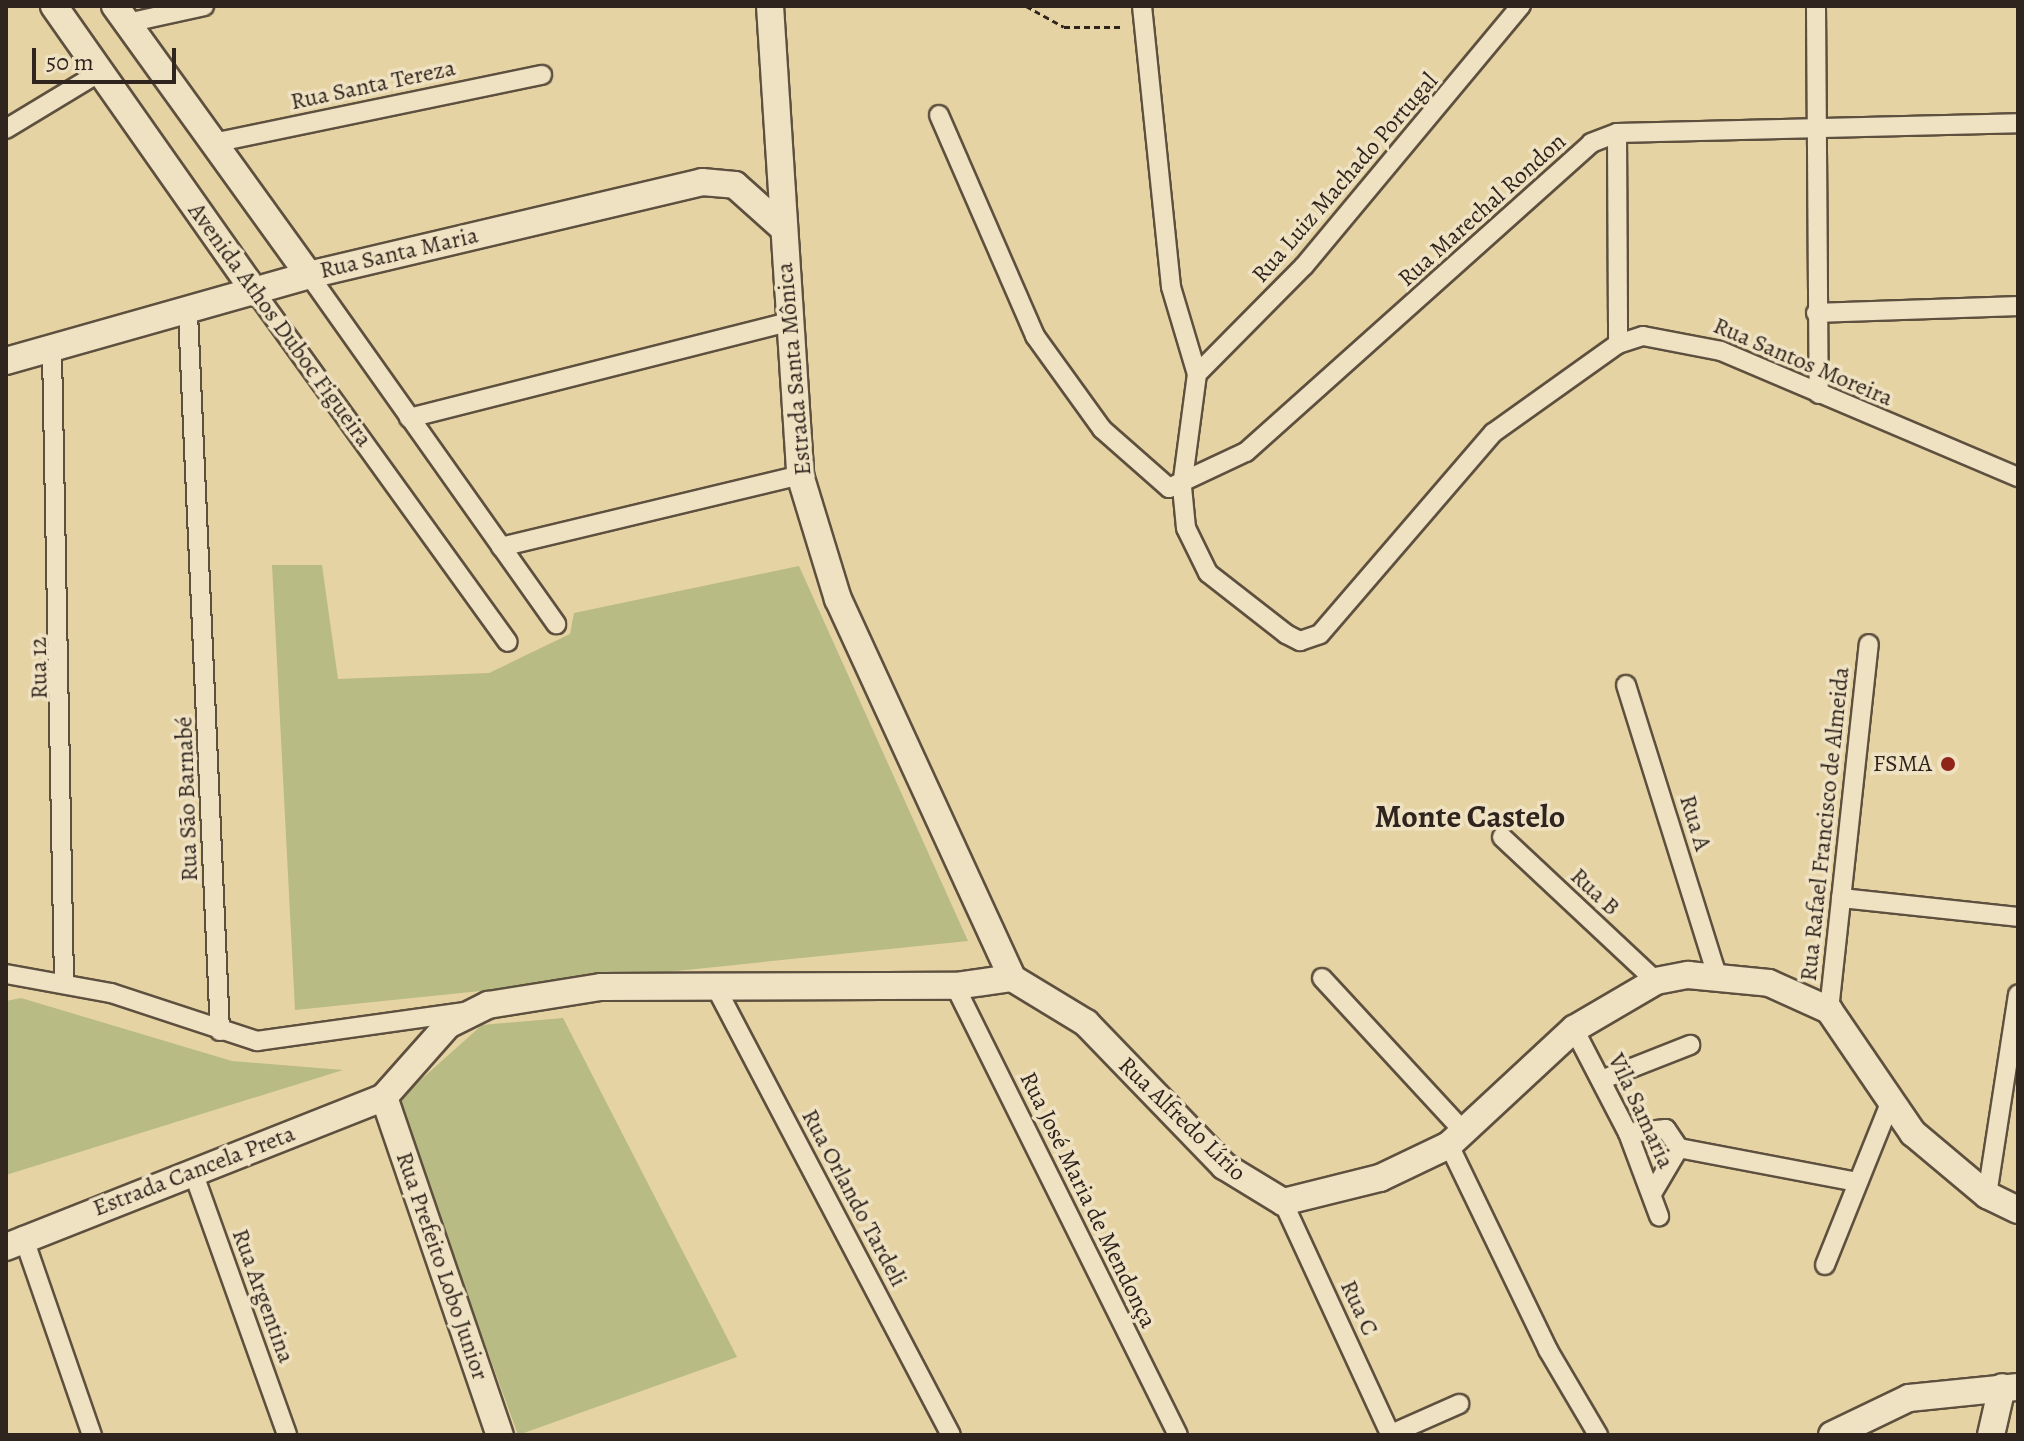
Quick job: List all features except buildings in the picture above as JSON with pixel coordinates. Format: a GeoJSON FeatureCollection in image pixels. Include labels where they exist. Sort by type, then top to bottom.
{"type":"FeatureCollection","features":[{"type":"Feature","properties":{"kind":"main road","name":"Avenida Athos Duboc Figueira"},"geometry":{"type":"LineString","coordinates":[[54,6],[256,293]]}},
{"type":"Feature","properties":{"kind":"main road","name":"Estrada Santa Mônica"},"geometry":{"type":"LineString","coordinates":[[770,6],[800,475],[838,599],[1012,978]]}},
{"type":"Feature","properties":{"kind":"main road","name":"Avenida Athos Duboc Figueira"},"geometry":{"type":"LineString","coordinates":[[121,14],[309,275]]}},
{"type":"Feature","properties":{"kind":"main road","name":"Rua Santa Maria"},"geometry":{"type":"LineString","coordinates":[[6,361],[188,313],[309,275],[702,182],[735,185],[782,227]]}},
{"type":"Feature","properties":{"kind":"main road"},"geometry":{"type":"LineString","coordinates":[[1283,1202],[1380,1178],[1457,1139],[1574,1029],[1656,981],[1717,975],[1769,983],[1829,1010],[1890,1103],[1938,1157],[1987,1195],[2018,1210]]}},
{"type":"Feature","properties":{"kind":"main road"},"geometry":{"type":"LineString","coordinates":[[384,1097],[469,1011],[601,987],[714,984],[955,986],[1012,978]]}},
{"type":"Feature","properties":{"kind":"main road","name":"Rua Alfredo Lírio"},"geometry":{"type":"LineString","coordinates":[[1012,978],[1086,1023],[1224,1166],[1283,1202]]}},
{"type":"Feature","properties":{"kind":"main road","name":"Estrada Cancela Preta"},"geometry":{"type":"LineString","coordinates":[[15,1241],[384,1097]]}},
{"type":"Feature","properties":{"kind":"main road","name":"Rua Prefeito Lobo Junior"},"geometry":{"type":"LineString","coordinates":[[384,1097],[500,1435]]}},
{"type":"Feature","properties":{"kind":"main road"},"geometry":{"type":"LineString","coordinates":[[1832,1435],[1909,1398],[2010,1387],[1991,1435]]}},
{"type":"Feature","properties":{"kind":"street"},"geometry":{"type":"LineString","coordinates":[[121,14],[204,6]]}},
{"type":"Feature","properties":{"kind":"street"},"geometry":{"type":"LineString","coordinates":[[939,115],[1010,293],[1061,379],[1137,466],[1164,486],[1182,487],[1197,374],[1171,287],[1142,6]]}},
{"type":"Feature","properties":{"kind":"street","name":"Rua Luiz Machado Portugal"},"geometry":{"type":"LineString","coordinates":[[1197,374],[1304,266],[1521,6]]}},
{"type":"Feature","properties":{"kind":"street"},"geometry":{"type":"LineString","coordinates":[[1816,6],[1819,394]]}},
{"type":"Feature","properties":{"kind":"street"},"geometry":{"type":"LineString","coordinates":[[6,129],[100,72]]}},
{"type":"Feature","properties":{"kind":"street","name":"Rua Santa Tereza"},"geometry":{"type":"LineString","coordinates":[[213,143],[542,75]]}},
{"type":"Feature","properties":{"kind":"street","name":"Rua Marechal Rondon"},"geometry":{"type":"LineString","coordinates":[[1182,487],[1246,452],[1560,165],[1617,133],[1815,124],[2018,123]]}},
{"type":"Feature","properties":{"kind":"street"},"geometry":{"type":"LineString","coordinates":[[1617,133],[1618,344]]}},
{"type":"Feature","properties":{"kind":"street","name":"Avenida Athos Duboc Figueira"},"geometry":{"type":"LineString","coordinates":[[309,275],[556,624]]}},
{"type":"Feature","properties":{"kind":"street","name":"Avenida Athos Duboc Figueira"},"geometry":{"type":"LineString","coordinates":[[256,293],[508,642]]}},
{"type":"Feature","properties":{"kind":"street"},"geometry":{"type":"LineString","coordinates":[[1816,313],[2018,306]]}},
{"type":"Feature","properties":{"kind":"street","name":"Rua São Barnabé"},"geometry":{"type":"LineString","coordinates":[[188,313],[220,1031]]}},
{"type":"Feature","properties":{"kind":"street"},"geometry":{"type":"LineString","coordinates":[[409,418],[788,322]]}},
{"type":"Feature","properties":{"kind":"street","name":"Rua Santos Moreira"},"geometry":{"type":"LineString","coordinates":[[1182,487],[1186,528],[1208,573],[1300,641],[1320,634],[1493,433],[1618,344],[1643,336],[1693,341],[2018,477]]}},
{"type":"Feature","properties":{"kind":"street","name":"Rua 12"},"geometry":{"type":"LineString","coordinates":[[52,351],[64,984]]}},
{"type":"Feature","properties":{"kind":"street"},"geometry":{"type":"LineString","coordinates":[[501,547],[800,475]]}},
{"type":"Feature","properties":{"kind":"street","name":"Rua Rafael Francisco de Almeida"},"geometry":{"type":"LineString","coordinates":[[1829,1010],[1869,644]]}},
{"type":"Feature","properties":{"kind":"street","name":"Rua A"},"geometry":{"type":"LineString","coordinates":[[1626,685],[1717,975]]}},
{"type":"Feature","properties":{"kind":"street","name":"Rua B"},"geometry":{"type":"LineString","coordinates":[[1502,837],[1656,981]]}},
{"type":"Feature","properties":{"kind":"street"},"geometry":{"type":"LineString","coordinates":[[1841,898],[2018,917]]}},
{"type":"Feature","properties":{"kind":"street"},"geometry":{"type":"LineString","coordinates":[[6,974],[151,1004],[220,1031],[285,1041],[469,1011]]}},
{"type":"Feature","properties":{"kind":"street"},"geometry":{"type":"LineString","coordinates":[[1322,978],[1457,1139],[1540,1335],[1598,1435]]}},
{"type":"Feature","properties":{"kind":"street","name":"Rua Orlando Tardeli"},"geometry":{"type":"LineString","coordinates":[[714,984],[951,1435]]}},
{"type":"Feature","properties":{"kind":"street","name":"Rua José Maria de Mendonça"},"geometry":{"type":"LineString","coordinates":[[955,986],[1178,1435]]}},
{"type":"Feature","properties":{"kind":"street"},"geometry":{"type":"LineString","coordinates":[[1987,1195],[2018,994]]}},
{"type":"Feature","properties":{"kind":"street","name":"Vila Samaria"},"geometry":{"type":"LineString","coordinates":[[1574,1029],[1628,1133],[1653,1192],[1659,1216]]}},
{"type":"Feature","properties":{"kind":"street"},"geometry":{"type":"LineString","coordinates":[[1601,1080],[1690,1045]]}},
{"type":"Feature","properties":{"kind":"street"},"geometry":{"type":"LineString","coordinates":[[1825,1265],[1890,1103]]}},
{"type":"Feature","properties":{"kind":"street"},"geometry":{"type":"LineString","coordinates":[[1628,1133],[1666,1129],[1679,1148],[1857,1182]]}},
{"type":"Feature","properties":{"kind":"street"},"geometry":{"type":"LineString","coordinates":[[1653,1192],[1679,1148]]}},
{"type":"Feature","properties":{"kind":"street","name":"Rua Argentina"},"geometry":{"type":"LineString","coordinates":[[193,1172],[287,1435]]}},
{"type":"Feature","properties":{"kind":"street","name":"Rua C"},"geometry":{"type":"LineString","coordinates":[[1283,1202],[1390,1435]]}},
{"type":"Feature","properties":{"kind":"street"},"geometry":{"type":"LineString","coordinates":[[15,1241],[92,1435]]}},
{"type":"Feature","properties":{"kind":"street"},"geometry":{"type":"LineString","coordinates":[[1390,1435],[1459,1404]]}},
{"type":"Feature","properties":{"kind":"path"},"geometry":{"type":"LineString","coordinates":[[1026,6],[1064,27],[1144,27]]}},
{"type":"Feature","properties":{"kind":"green space"},"geometry":{"type":"Polygon","coordinates":[[[272,565],[322,565],[338,679],[489,673],[570,634],[574,613],[799,566],[968,941],[295,1010],[272,565]]]}},
{"type":"Feature","properties":{"kind":"green space"},"geometry":{"type":"Polygon","coordinates":[[[21,998],[232,1061],[343,1070],[6,1175],[6,1001],[21,998]]]}},
{"type":"Feature","properties":{"kind":"green space"},"geometry":{"type":"Polygon","coordinates":[[[563,1018],[737,1357],[518,1435],[397,1101],[482,1025],[563,1018]]]}},
{"type":"Feature","properties":{"kind":"place","name":"FSMA"},"geometry":{"type":"Point","coordinates":[1948,764]}},
{"type":"Feature","properties":{"kind":"district","name":"Monte Castelo"},"geometry":{"type":"Point","coordinates":[1470,816]}}]}
